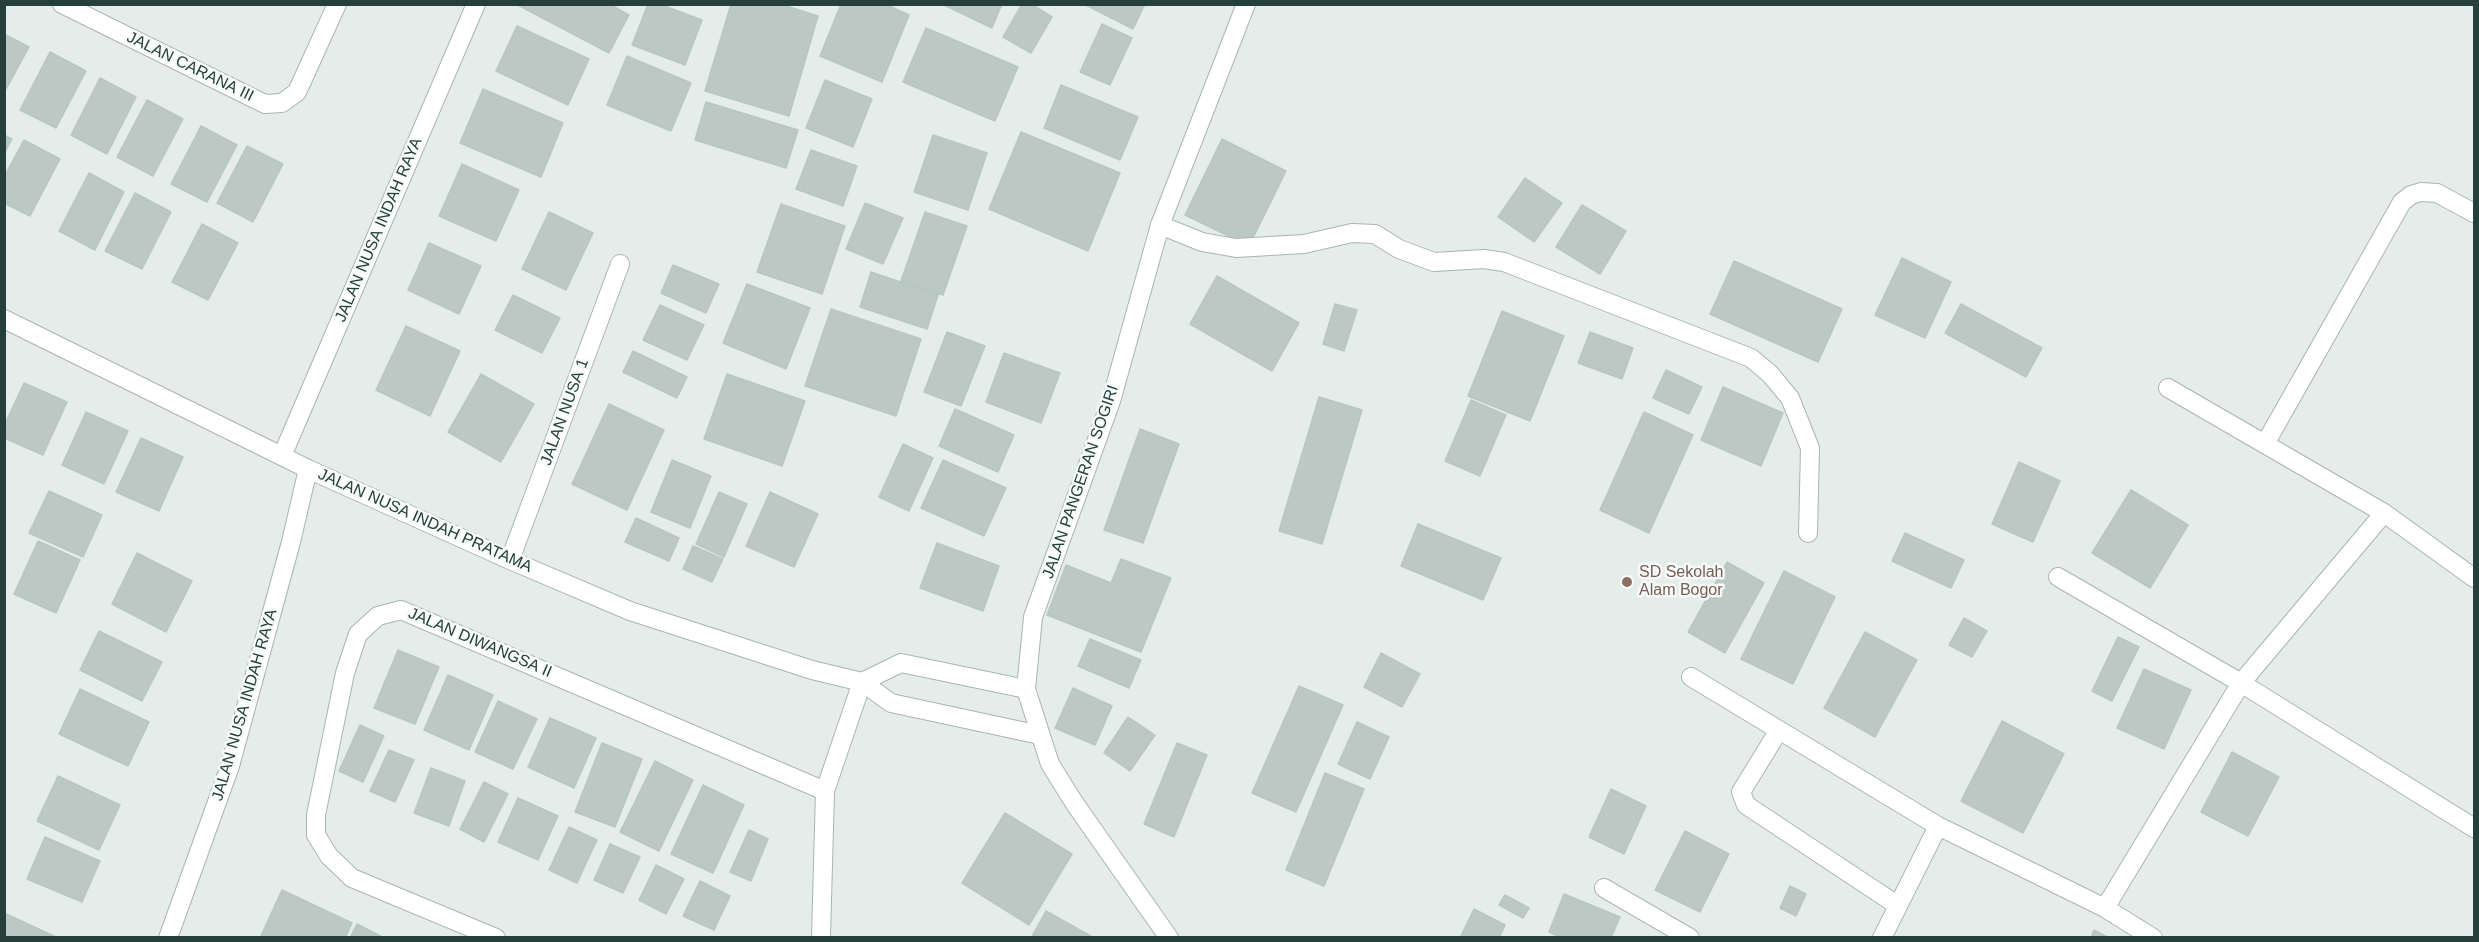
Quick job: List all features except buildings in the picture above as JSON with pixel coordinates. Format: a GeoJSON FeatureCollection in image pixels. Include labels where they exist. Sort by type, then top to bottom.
{"type":"FeatureCollection","features":[{"type":"Feature","properties":{"kind":"street","name":"JALAN CARANA III"},"geometry":{"type":"LineString","coordinates":[[62,4],[265,104],[282,103],[297,92],[337,4]]}},
{"type":"Feature","properties":{"kind":"street","name":"JALAN NUSA INDAH RAYA"},"geometry":{"type":"LineString","coordinates":[[282,456],[476,4]]}},
{"type":"Feature","properties":{"kind":"street","name":"JALAN PANGERAN SOGIRI"},"geometry":{"type":"LineString","coordinates":[[1169,938],[1075,804],[1050,764],[1026,689],[1033,617],[1111,401],[1160,225],[1246,4]]}},
{"type":"Feature","properties":{"kind":"street"},"geometry":{"type":"LineString","coordinates":[[2265,444],[2402,202],[2411,195],[2421,192],[2436,193],[2475,213]]}},
{"type":"Feature","properties":{"kind":"street"},"geometry":{"type":"LineString","coordinates":[[1160,225],[1202,242],[1236,248],[1304,244],[1352,233],[1375,234],[1399,249],[1434,262],[1484,259],[1504,262],[1751,358],[1770,374],[1790,398],[1810,448],[1808,533]]}},
{"type":"Feature","properties":{"kind":"street","name":"JALAN NUSA 1"},"geometry":{"type":"LineString","coordinates":[[510,560],[620,264]]}},
{"type":"Feature","properties":{"kind":"street","name":"JALAN NUSA INDAH PRATAMA"},"geometry":{"type":"LineString","coordinates":[[4,319],[308,469],[630,611],[812,670],[862,682]]}},
{"type":"Feature","properties":{"kind":"street"},"geometry":{"type":"LineString","coordinates":[[2168,388],[2384,513],[2475,578]]}},
{"type":"Feature","properties":{"kind":"street","name":"JALAN NUSA INDAH RAYA"},"geometry":{"type":"LineString","coordinates":[[168,938],[230,766],[291,542],[308,469]]}},
{"type":"Feature","properties":{"kind":"street"},"geometry":{"type":"LineString","coordinates":[[2105,908],[2241,683],[2384,513]]}},
{"type":"Feature","properties":{"kind":"street"},"geometry":{"type":"LineString","coordinates":[[2058,577],[2241,683],[2475,828]]}},
{"type":"Feature","properties":{"kind":"street","name":"JALAN DIWANGSA II"},"geometry":{"type":"LineString","coordinates":[[496,938],[352,878],[329,856],[316,835],[316,815],[345,673],[358,634],[378,616],[401,610],[825,791]]}},
{"type":"Feature","properties":{"kind":"street"},"geometry":{"type":"LineString","coordinates":[[821,938],[825,791],[862,682],[901,663],[1026,689]]}},
{"type":"Feature","properties":{"kind":"street"},"geometry":{"type":"LineString","coordinates":[[1691,677],[1938,826],[2105,908],[2153,938]]}},
{"type":"Feature","properties":{"kind":"street"},"geometry":{"type":"LineString","coordinates":[[862,682],[891,703],[1040,735]]}},
{"type":"Feature","properties":{"kind":"street"},"geometry":{"type":"LineString","coordinates":[[1779,730],[1741,792],[1746,805],[1897,904]]}},
{"type":"Feature","properties":{"kind":"street"},"geometry":{"type":"LineString","coordinates":[[1882,938],[1938,826]]}},
{"type":"Feature","properties":{"kind":"street"},"geometry":{"type":"LineString","coordinates":[[1605,888],[1690,938]]}},
{"type":"Feature","properties":{"kind":"place","name":"SD Sekolah Alam Bogor"},"geometry":{"type":"Point","coordinates":[1627,582]}}]}
